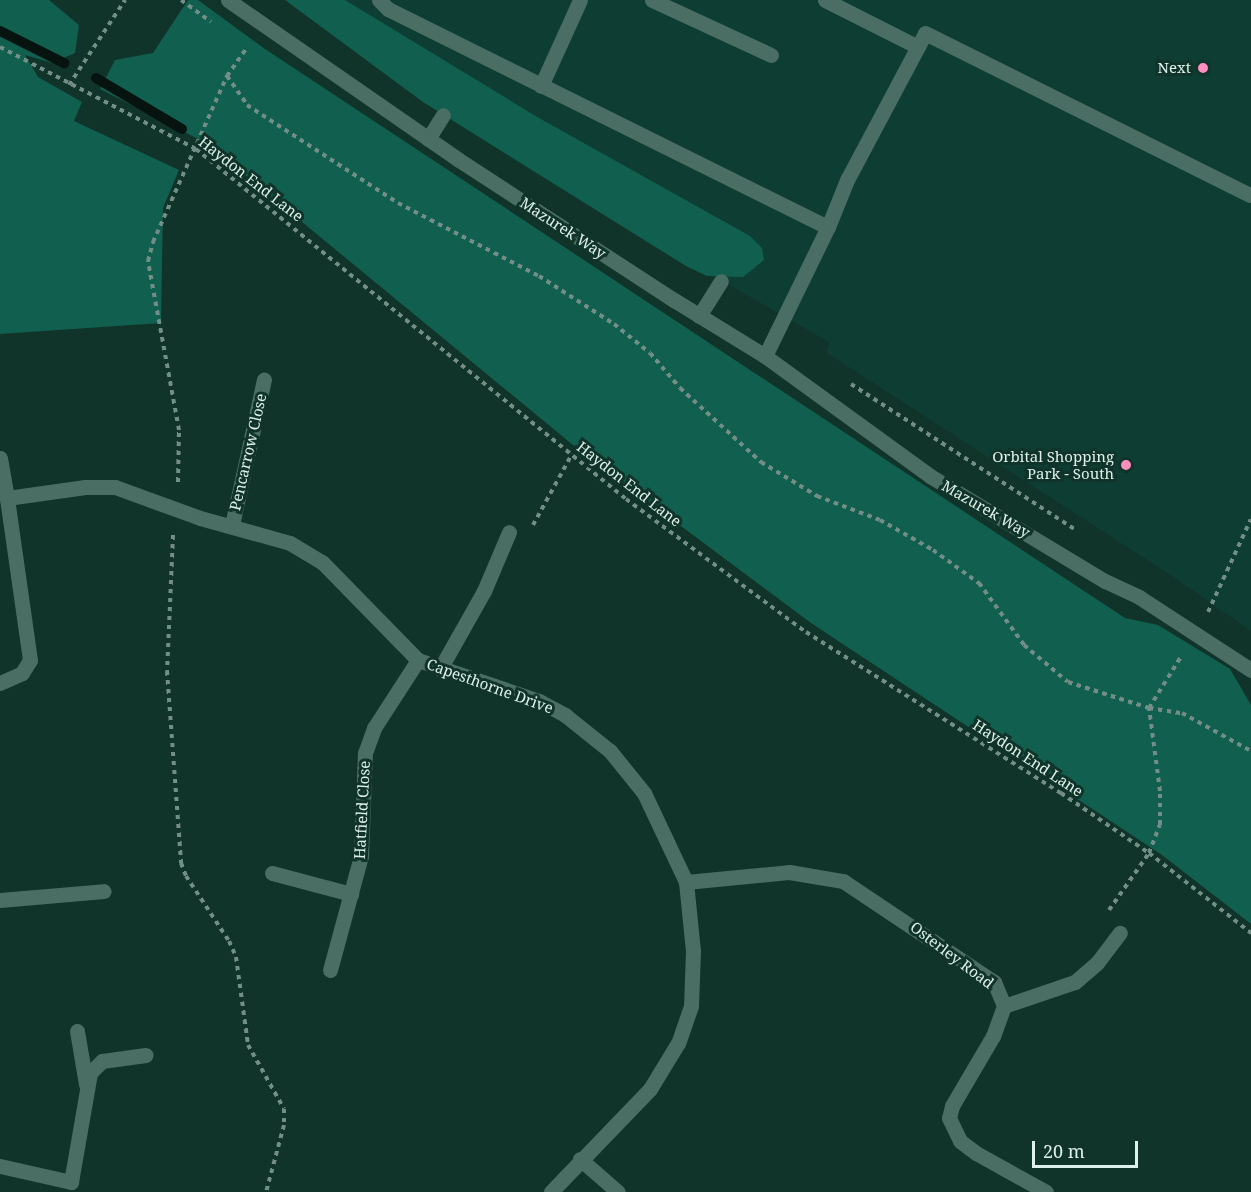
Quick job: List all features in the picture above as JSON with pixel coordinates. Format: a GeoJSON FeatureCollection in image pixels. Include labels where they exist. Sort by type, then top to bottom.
{"type":"FeatureCollection","features":[{"type":"Feature","properties":{"kind":"street","name":"Mazurek Way"},"geometry":{"type":"LineString","coordinates":[[228,0],[459,160],[674,300],[765,356],[930,476],[1197,633],[1251,670]]}},
{"type":"Feature","properties":{"kind":"street"},"geometry":{"type":"LineString","coordinates":[[379,0],[388,9],[828,227]]}},
{"type":"Feature","properties":{"kind":"street"},"geometry":{"type":"LineString","coordinates":[[541,86],[580,0]]}},
{"type":"Feature","properties":{"kind":"street"},"geometry":{"type":"LineString","coordinates":[[652,0],[771,55]]}},
{"type":"Feature","properties":{"kind":"street"},"geometry":{"type":"LineString","coordinates":[[825,0],[918,47]]}},
{"type":"Feature","properties":{"kind":"street"},"geometry":{"type":"LineString","coordinates":[[765,356],[828,227],[847,180],[925,33],[1250,195]]}},
{"type":"Feature","properties":{"kind":"street"},"geometry":{"type":"LineString","coordinates":[[428,139],[443,115]]}},
{"type":"Feature","properties":{"kind":"street"},"geometry":{"type":"LineString","coordinates":[[699,316],[721,281]]}},
{"type":"Feature","properties":{"kind":"street","name":"Pencarrow Close"},"geometry":{"type":"LineString","coordinates":[[231,525],[264,379]]}},
{"type":"Feature","properties":{"kind":"street"},"geometry":{"type":"LineString","coordinates":[[0,458],[30,660],[22,673],[0,683]]}},
{"type":"Feature","properties":{"kind":"street","name":"Capesthorne Drive"},"geometry":{"type":"LineString","coordinates":[[7,498],[85,487],[115,487],[174,509],[290,543],[322,562],[418,660],[539,701],[591,733],[644,794],[686,882],[694,986],[678,1043],[650,1089],[580,1159],[551,1192]]}},
{"type":"Feature","properties":{"kind":"street"},"geometry":{"type":"LineString","coordinates":[[440,669],[484,591],[508,532]]}},
{"type":"Feature","properties":{"kind":"street","name":"Hatfield Close"},"geometry":{"type":"LineString","coordinates":[[330,970],[361,856],[365,753],[374,728],[418,660]]}},
{"type":"Feature","properties":{"kind":"street","name":"Osterley Road"},"geometry":{"type":"LineString","coordinates":[[686,882],[789,872],[843,881],[994,982],[1004,1006]]}},
{"type":"Feature","properties":{"kind":"street"},"geometry":{"type":"LineString","coordinates":[[272,873],[351,894]]}},
{"type":"Feature","properties":{"kind":"street"},"geometry":{"type":"LineString","coordinates":[[0,900],[104,891]]}},
{"type":"Feature","properties":{"kind":"street"},"geometry":{"type":"LineString","coordinates":[[1046,1192],[976,1154],[960,1141],[949,1118],[951,1106],[993,1036],[1004,1006],[1075,982],[1097,963],[1120,933]]}},
{"type":"Feature","properties":{"kind":"street"},"geometry":{"type":"LineString","coordinates":[[76,1030],[86,1086]]}},
{"type":"Feature","properties":{"kind":"street"},"geometry":{"type":"LineString","coordinates":[[0,1166],[71,1182],[90,1073],[102,1061],[146,1055]]}},
{"type":"Feature","properties":{"kind":"street"},"geometry":{"type":"LineString","coordinates":[[580,1159],[618,1192]]}},
{"type":"Feature","properties":{"kind":"path"},"geometry":{"type":"LineString","coordinates":[[69,84],[125,0]]}},
{"type":"Feature","properties":{"kind":"path","name":"Haydon End Lane"},"geometry":{"type":"LineString","coordinates":[[0,47],[196,149],[626,499],[787,618],[1149,853],[1251,933]]}},
{"type":"Feature","properties":{"kind":"path"},"geometry":{"type":"LineString","coordinates":[[247,47],[227,76],[153,242],[148,261],[179,430],[167,671],[181,863],[186,876],[229,940],[236,957],[248,1045],[284,1109],[284,1125],[266,1192]]}},
{"type":"Feature","properties":{"kind":"path"},"geometry":{"type":"LineString","coordinates":[[227,76],[247,105],[398,203],[539,276],[614,324],[650,353],[697,404],[761,462],[817,496],[880,520],[933,550],[979,583],[1024,645],[1068,682],[1149,708],[1182,713],[1251,751]]}},
{"type":"Feature","properties":{"kind":"path"},"geometry":{"type":"LineString","coordinates":[[1102,920],[1149,853],[1160,825],[1149,708],[1197,633],[1251,519]]}},
{"type":"Feature","properties":{"kind":"shaded area"},"geometry":{"type":"Polygon","coordinates":[[[285,0],[1251,0],[1251,631],[1175,578],[827,353],[829,342],[713,276],[686,266],[538,175],[423,102],[285,0]]]}},
{"type":"Feature","properties":{"kind":"green space"},"geometry":{"type":"Polygon","coordinates":[[[0,0],[49,0],[79,25],[75,53],[52,63],[25,55],[38,77],[82,102],[74,121],[179,170],[163,208],[161,323],[0,334],[0,0]]]}},
{"type":"Feature","properties":{"kind":"green space"},"geometry":{"type":"Polygon","coordinates":[[[188,0],[198,0],[265,49],[1125,618],[1158,625],[1230,669],[1251,705],[1251,924],[1162,855],[811,623],[579,450],[206,143],[100,89],[115,60],[153,53],[188,0]]]}},
{"type":"Feature","properties":{"kind":"green space"},"geometry":{"type":"Polygon","coordinates":[[[285,0],[345,0],[539,118],[750,236],[762,248],[764,260],[743,277],[707,276],[686,266],[423,102],[285,0]]]}},
{"type":"Feature","properties":{"kind":"waterway"},"geometry":{"type":"LineString","coordinates":[[0,31],[64,63]]}},
{"type":"Feature","properties":{"kind":"waterway"},"geometry":{"type":"LineString","coordinates":[[96,78],[182,129]]}},
{"type":"Feature","properties":{"kind":"place","name":"Next"},"geometry":{"type":"Point","coordinates":[1203,68]}},
{"type":"Feature","properties":{"kind":"place","name":"Orbital Shopping Park - South"},"geometry":{"type":"Point","coordinates":[1126,465]}}]}
